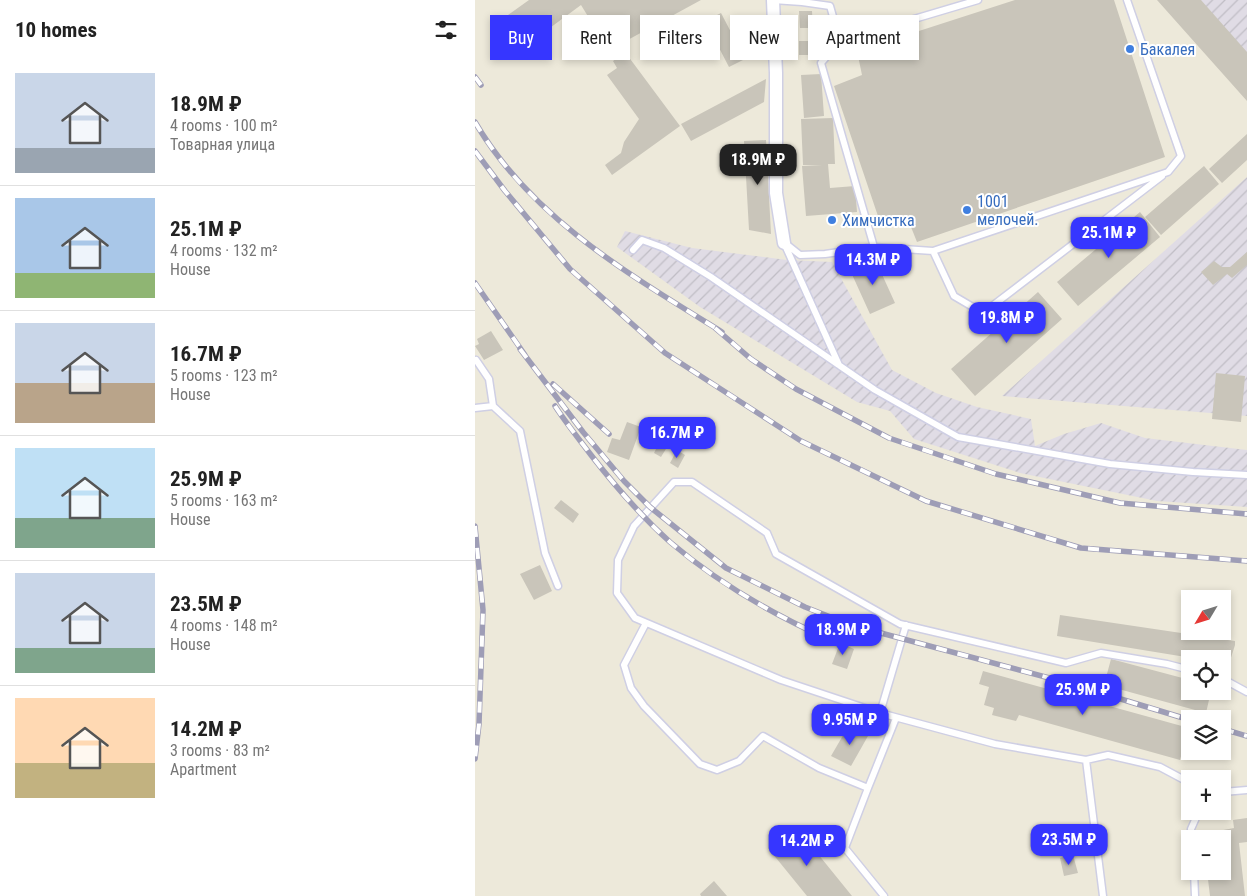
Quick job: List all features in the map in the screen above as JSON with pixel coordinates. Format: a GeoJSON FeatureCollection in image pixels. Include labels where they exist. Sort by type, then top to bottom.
{"type":"FeatureCollection","features":[{"type":"Feature","properties":{"kind":"street"},"geometry":{"type":"LineString","coordinates":[[773,0],[776,73],[776,193],[784,243]]}},
{"type":"Feature","properties":{"kind":"lane"},"geometry":{"type":"LineString","coordinates":[[773,0],[830,6],[833,15]]}},
{"type":"Feature","properties":{"kind":"lane"},"geometry":{"type":"LineString","coordinates":[[919,17],[977,0]]}},
{"type":"Feature","properties":{"kind":"lane"},"geometry":{"type":"LineString","coordinates":[[933,251],[954,296],[983,313],[1168,172],[1181,156],[1127,0]]}},
{"type":"Feature","properties":{"kind":"lane"},"geometry":{"type":"LineString","coordinates":[[824,60],[821,63],[874,247]]}},
{"type":"Feature","properties":{"kind":"lane"},"geometry":{"type":"LineString","coordinates":[[784,243],[799,255],[825,254],[874,247],[933,251],[1168,172]]}},
{"type":"Feature","properties":{"kind":"lane"},"geometry":{"type":"LineString","coordinates":[[633,250],[642,240],[664,248],[711,277],[875,390],[958,437],[1110,464],[1247,475]]}},
{"type":"Feature","properties":{"kind":"lane"},"geometry":{"type":"LineString","coordinates":[[784,243],[839,365]]}},
{"type":"Feature","properties":{"kind":"lane"},"geometry":{"type":"LineString","coordinates":[[476,360],[489,378],[493,406],[520,431],[545,553],[558,586]]}},
{"type":"Feature","properties":{"kind":"lane"},"geometry":{"type":"LineString","coordinates":[[475,408],[493,406]]}},
{"type":"Feature","properties":{"kind":"lane"},"geometry":{"type":"LineString","coordinates":[[1181,668],[1101,653],[1066,663],[900,624],[777,554],[767,533],[692,482],[674,482],[651,506],[634,526],[618,560],[617,593],[635,618],[781,680],[896,718],[995,744],[1087,760],[1108,755],[1160,767],[1181,778]]}},
{"type":"Feature","properties":{"kind":"lane"},"geometry":{"type":"LineString","coordinates":[[646,623],[624,664],[631,688],[644,706],[700,764],[717,770],[739,761],[763,736],[819,768],[868,788]]}},
{"type":"Feature","properties":{"kind":"lane"},"geometry":{"type":"LineString","coordinates":[[880,713],[906,625]]}},
{"type":"Feature","properties":{"kind":"lane"},"geometry":{"type":"LineString","coordinates":[[1231,683],[1247,692]]}},
{"type":"Feature","properties":{"kind":"lane"},"geometry":{"type":"LineString","coordinates":[[884,896],[845,848],[896,718]]}},
{"type":"Feature","properties":{"kind":"lane"},"geometry":{"type":"LineString","coordinates":[[1087,760],[1103,896]]}},
{"type":"Feature","properties":{"kind":"lane"},"geometry":{"type":"LineString","coordinates":[[1231,791],[1247,790]]}},
{"type":"Feature","properties":{"kind":"lane"},"geometry":{"type":"LineString","coordinates":[[1194,880],[1195,896]]}},
{"type":"Feature","properties":{"kind":"shaded area"},"geometry":{"type":"Polygon","coordinates":[[[1182,0],[1247,0],[1247,76],[1182,0]]]}},
{"type":"Feature","properties":{"kind":"shaded area"},"geometry":{"type":"Polygon","coordinates":[[[1247,177],[1247,416],[1002,396],[1247,177]]]}},
{"type":"Feature","properties":{"kind":"shaded area"},"geometry":{"type":"Polygon","coordinates":[[[625,231],[692,248],[787,260],[832,262],[892,370],[936,393],[977,407],[1031,419],[1035,446],[1064,434],[1101,423],[1145,438],[1247,450],[1247,507],[1157,501],[1020,473],[914,439],[890,411],[857,402],[700,307],[617,247],[625,231]]]}},
{"type":"Feature","properties":{"kind":"building"},"geometry":{"type":"Polygon","coordinates":[[[529,0],[701,0],[674,15],[640,15],[640,33],[630,39],[630,15],[587,15],[581,5],[567,15],[562,15],[562,19],[552,26],[552,15],[508,15],[529,0]]]}},
{"type":"Feature","properties":{"kind":"building"},"geometry":{"type":"Polygon","coordinates":[[[1015,0],[1114,0],[1165,157],[917,242],[907,217],[881,225],[834,86],[862,75],[859,60],[919,60],[919,31],[1015,0]]]}},
{"type":"Feature","properties":{"kind":"building"},"geometry":{"type":"Polygon","coordinates":[[[1157,0],[1201,0],[1247,52],[1247,101],[1157,0]]]}},
{"type":"Feature","properties":{"kind":"building"},"geometry":{"type":"Polygon","coordinates":[[[799,11],[812,11],[812,15],[808,15],[808,28],[800,28],[799,11]]]}},
{"type":"Feature","properties":{"kind":"building"},"geometry":{"type":"Polygon","coordinates":[[[721,13],[730,30],[730,60],[743,60],[729,67],[720,50],[720,15],[717,15],[721,13]]]}},
{"type":"Feature","properties":{"kind":"building"},"geometry":{"type":"Polygon","coordinates":[[[799,41],[808,41],[808,55],[799,55],[799,41]]]}},
{"type":"Feature","properties":{"kind":"building"},"geometry":{"type":"Polygon","coordinates":[[[630,59],[680,126],[612,175],[605,165],[621,153],[624,142],[639,119],[607,75],[617,68],[613,61],[630,59]]]}},
{"type":"Feature","properties":{"kind":"building"},"geometry":{"type":"Polygon","coordinates":[[[821,74],[824,116],[804,118],[801,75],[821,74]]]}},
{"type":"Feature","properties":{"kind":"building"},"geometry":{"type":"Polygon","coordinates":[[[766,79],[764,102],[691,141],[681,124],[766,79]]]}},
{"type":"Feature","properties":{"kind":"building"},"geometry":{"type":"Polygon","coordinates":[[[833,118],[835,164],[828,164],[830,188],[855,186],[857,212],[806,216],[802,166],[822,165],[803,165],[801,119],[833,118]]]}},
{"type":"Feature","properties":{"kind":"building"},"geometry":{"type":"Polygon","coordinates":[[[1247,134],[1247,160],[1222,183],[1209,169],[1247,134]]]}},
{"type":"Feature","properties":{"kind":"building"},"geometry":{"type":"Polygon","coordinates":[[[766,140],[771,234],[749,230],[744,141],[766,140]]]}},
{"type":"Feature","properties":{"kind":"building"},"geometry":{"type":"Polygon","coordinates":[[[1204,166],[1219,184],[1161,235],[1145,217],[1204,166]]]}},
{"type":"Feature","properties":{"kind":"building"},"geometry":{"type":"Polygon","coordinates":[[[1140,212],[1160,237],[1078,306],[1057,282],[1140,212]]]}},
{"type":"Feature","properties":{"kind":"building"},"geometry":{"type":"Polygon","coordinates":[[[1247,252],[1247,265],[1232,278],[1227,274],[1213,285],[1201,272],[1214,261],[1222,267],[1230,267],[1247,252]]]}},
{"type":"Feature","properties":{"kind":"building"},"geometry":{"type":"Polygon","coordinates":[[[875,259],[895,303],[870,314],[850,270],[875,259]]]}},
{"type":"Feature","properties":{"kind":"building"},"geometry":{"type":"Polygon","coordinates":[[[1038,292],[1062,319],[975,396],[951,369],[1038,292]]]}},
{"type":"Feature","properties":{"kind":"building"},"geometry":{"type":"Polygon","coordinates":[[[491,331],[503,350],[484,360],[475,346],[479,344],[477,339],[491,331]]]}},
{"type":"Feature","properties":{"kind":"building"},"geometry":{"type":"Polygon","coordinates":[[[1216,373],[1245,376],[1241,422],[1212,419],[1216,373]]]}},
{"type":"Feature","properties":{"kind":"building"},"geometry":{"type":"Polygon","coordinates":[[[627,422],[641,427],[629,460],[607,452],[612,438],[620,440],[627,422]]]}},
{"type":"Feature","properties":{"kind":"building"},"geometry":{"type":"Polygon","coordinates":[[[661,439],[669,444],[661,457],[654,453],[661,439]]]}},
{"type":"Feature","properties":{"kind":"building"},"geometry":{"type":"Polygon","coordinates":[[[677,450],[685,455],[678,468],[670,463],[677,450]]]}},
{"type":"Feature","properties":{"kind":"building"},"geometry":{"type":"Polygon","coordinates":[[[561,500],[579,514],[573,523],[554,508],[561,500]]]}},
{"type":"Feature","properties":{"kind":"building"},"geometry":{"type":"Polygon","coordinates":[[[540,565],[552,591],[534,600],[520,574],[540,565]]]}},
{"type":"Feature","properties":{"kind":"building"},"geometry":{"type":"Polygon","coordinates":[[[1060,615],[1181,633],[1181,640],[1228,640],[1235,641],[1235,645],[1231,658],[1231,650],[1181,650],[1181,656],[1057,636],[1060,615]]]}},
{"type":"Feature","properties":{"kind":"building"},"geometry":{"type":"Polygon","coordinates":[[[840,643],[854,649],[847,669],[832,664],[840,643]]]}},
{"type":"Feature","properties":{"kind":"building"},"geometry":{"type":"Polygon","coordinates":[[[1111,659],[1181,678],[1181,700],[1209,700],[1207,710],[1195,710],[1104,685],[1111,659]]]}},
{"type":"Feature","properties":{"kind":"building"},"geometry":{"type":"Polygon","coordinates":[[[983,671],[1181,726],[1180,760],[1019,715],[1016,721],[992,715],[994,708],[984,705],[989,687],[979,684],[983,671]]]}},
{"type":"Feature","properties":{"kind":"building"},"geometry":{"type":"Polygon","coordinates":[[[849,725],[868,736],[851,766],[831,756],[849,725]]]}},
{"type":"Feature","properties":{"kind":"building"},"geometry":{"type":"Polygon","coordinates":[[[1247,818],[1247,842],[1239,843],[1245,896],[1210,896],[1208,880],[1231,880],[1231,830],[1223,830],[1234,828],[1233,820],[1247,818]]]}},
{"type":"Feature","properties":{"kind":"building"},"geometry":{"type":"Polygon","coordinates":[[[792,829],[802,840],[805,838],[852,896],[807,896],[768,848],[792,829]]]}},
{"type":"Feature","properties":{"kind":"building"},"geometry":{"type":"Polygon","coordinates":[[[1073,855],[1078,873],[1064,876],[1060,858],[1073,855]]]}},
{"type":"Feature","properties":{"kind":"building"},"geometry":{"type":"Polygon","coordinates":[[[714,881],[727,896],[701,896],[700,894],[714,881]]]}},
{"type":"Feature","properties":{"kind":"railway"},"geometry":{"type":"LineString","coordinates":[[475,77],[481,85]]}},
{"type":"Feature","properties":{"kind":"railway"},"geometry":{"type":"LineString","coordinates":[[475,122],[498,156],[524,187],[554,216],[618,266],[722,332]]}},
{"type":"Feature","properties":{"kind":"railway"},"geometry":{"type":"LineString","coordinates":[[475,151],[505,191],[570,269],[665,353],[801,441],[926,501],[1081,548],[1247,561]]}},
{"type":"Feature","properties":{"kind":"railway"},"geometry":{"type":"LineString","coordinates":[[475,283],[525,355]]}},
{"type":"Feature","properties":{"kind":"railway"},"geometry":{"type":"LineString","coordinates":[[715,328],[751,359],[796,389],[889,438],[996,474],[1120,503],[1247,514]]}},
{"type":"Feature","properties":{"kind":"railway"},"geometry":{"type":"LineString","coordinates":[[520,349],[583,432],[624,481],[650,507],[726,568],[805,607],[851,625],[1068,683],[1181,717]]}},
{"type":"Feature","properties":{"kind":"railway"},"geometry":{"type":"LineString","coordinates":[[553,384],[609,434]]}},
{"type":"Feature","properties":{"kind":"railway"},"geometry":{"type":"LineString","coordinates":[[555,406],[619,489],[670,542],[726,584],[786,619],[828,639]]}},
{"type":"Feature","properties":{"kind":"railway"},"geometry":{"type":"LineString","coordinates":[[475,526],[483,610],[479,724],[475,759]]}},
{"type":"Feature","properties":{"kind":"railway"},"geometry":{"type":"LineString","coordinates":[[1231,731],[1247,736]]}},
{"type":"Feature","properties":{"kind":"place","name":"Бакалея"},"geometry":{"type":"Point","coordinates":[1130,49]}},
{"type":"Feature","properties":{"kind":"place","name":"1001 мелочей."},"geometry":{"type":"Point","coordinates":[967,210]}},
{"type":"Feature","properties":{"kind":"place","name":"Химчистка"},"geometry":{"type":"Point","coordinates":[832,220]}}]}
